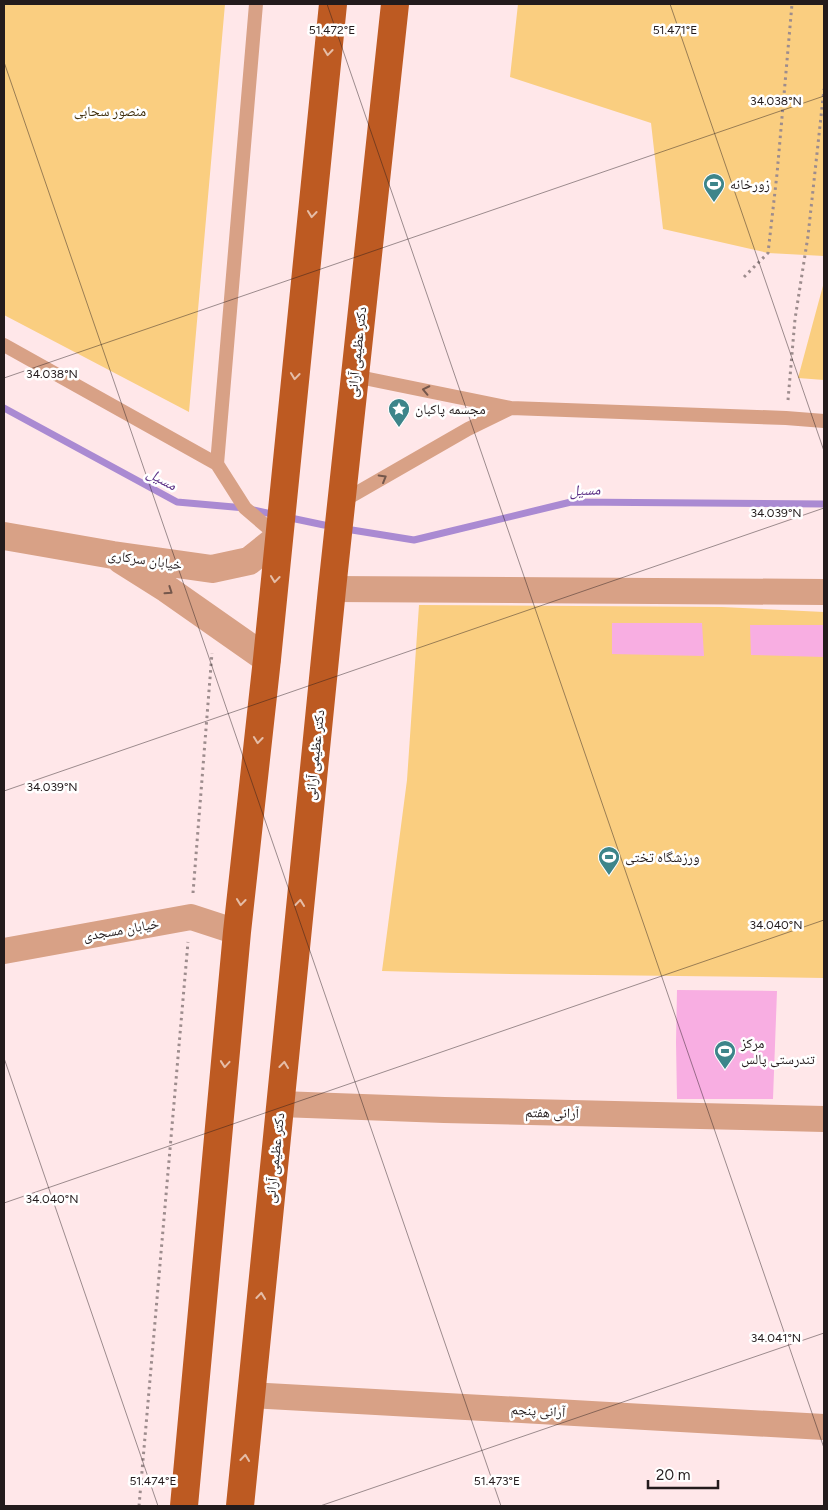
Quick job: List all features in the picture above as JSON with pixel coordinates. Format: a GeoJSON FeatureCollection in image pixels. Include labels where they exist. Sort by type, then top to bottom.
{"type":"FeatureCollection","features":[{"type":"Feature","properties":{"kind":"main road"},"geometry":{"type":"LineString","coordinates":[[184,1506],[237,932],[280,534],[333,4]]}},
{"type":"Feature","properties":{"kind":"main road","name":"دکتر عظیمی آرانی"},"geometry":{"type":"LineString","coordinates":[[240,1506],[332,589],[395,4]]}},
{"type":"Feature","properties":{"kind":"street","name":"خیابان سرکاری"},"geometry":{"type":"LineString","coordinates":[[4,536],[113,556],[212,569],[249,562],[280,534]]}},
{"type":"Feature","properties":{"kind":"street"},"geometry":{"type":"LineString","coordinates":[[113,556],[167,589],[267,659]]}},
{"type":"Feature","properties":{"kind":"street"},"geometry":{"type":"LineString","coordinates":[[332,589],[824,592]]}},
{"type":"Feature","properties":{"kind":"street","name":"خیابان مسجدی"},"geometry":{"type":"LineString","coordinates":[[4,952],[191,917],[237,932]]}},
{"type":"Feature","properties":{"kind":"street","name":"آرانی هفتم"},"geometry":{"type":"LineString","coordinates":[[280,1104],[435,1110],[824,1119]]}},
{"type":"Feature","properties":{"kind":"street","name":"آرانی پنجم"},"geometry":{"type":"LineString","coordinates":[[251,1395],[824,1427]]}},
{"type":"Feature","properties":{"kind":"lane"},"geometry":{"type":"LineString","coordinates":[[216,464],[256,4]]}},
{"type":"Feature","properties":{"kind":"lane"},"geometry":{"type":"LineString","coordinates":[[4,345],[216,464],[245,508],[280,534]]}},
{"type":"Feature","properties":{"kind":"lane"},"geometry":{"type":"LineString","coordinates":[[354,376],[511,408],[824,421]]}},
{"type":"Feature","properties":{"kind":"lane"},"geometry":{"type":"LineString","coordinates":[[341,502],[468,428],[511,408]]}},
{"type":"Feature","properties":{"kind":"path"},"geometry":{"type":"LineString","coordinates":[[744,277],[768,253],[792,4]]}},
{"type":"Feature","properties":{"kind":"path"},"geometry":{"type":"LineString","coordinates":[[786,418],[795,319],[808,236],[824,89]]}},
{"type":"Feature","properties":{"kind":"path"},"geometry":{"type":"LineString","coordinates":[[139,1506],[191,917],[214,623]]}},
{"type":"Feature","properties":{"kind":"green space","name":"منصور سحابی"},"geometry":{"type":"Polygon","coordinates":[[[4,4],[225,4],[189,412],[4,315],[4,4]]]}},
{"type":"Feature","properties":{"kind":"green space"},"geometry":{"type":"Polygon","coordinates":[[[518,4],[824,4],[824,256],[768,253],[663,229],[651,123],[510,77],[518,4]]]}},
{"type":"Feature","properties":{"kind":"green space"},"geometry":{"type":"Polygon","coordinates":[[[824,282],[824,380],[798,378],[824,282]]]}},
{"type":"Feature","properties":{"kind":"green space","name":"ورزشگاه تختی"},"geometry":{"type":"Polygon","coordinates":[[[419,605],[722,607],[824,612],[824,978],[382,971],[407,780],[419,605]]]}},
{"type":"Feature","properties":{"kind":"building"},"geometry":{"type":"Polygon","coordinates":[[[612,623],[702,623],[704,656],[612,654],[612,623]]]}},
{"type":"Feature","properties":{"kind":"building"},"geometry":{"type":"Polygon","coordinates":[[[750,625],[824,625],[824,657],[751,655],[750,625]]]}},
{"type":"Feature","properties":{"kind":"building","name":"مرکز تندرستی پالس"},"geometry":{"type":"Polygon","coordinates":[[[677,990],[777,991],[773,1099],[677,1099],[677,990]]]}},
{"type":"Feature","properties":{"kind":"waterway","name":"مسیل"},"geometry":{"type":"LineString","coordinates":[[4,408],[177,502],[245,508],[276,515]]}},
{"type":"Feature","properties":{"kind":"waterway","name":"مسیل"},"geometry":{"type":"LineString","coordinates":[[352,530],[414,540],[571,502],[824,504]]}},
{"type":"Feature","properties":{"kind":"waterway","name":"مسیل"},"geometry":{"type":"LineString","coordinates":[[286,517],[324,525]]}},
{"type":"Feature","properties":{"kind":"place","name":"زورخانه"},"geometry":{"type":"Point","coordinates":[714,203]}},
{"type":"Feature","properties":{"kind":"place","name":"مجسمه پاکبان"},"geometry":{"type":"Point","coordinates":[399,428]}},
{"type":"Feature","properties":{"kind":"place","name":"ورزشگاه تختی"},"geometry":{"type":"Point","coordinates":[609,876]}},
{"type":"Feature","properties":{"kind":"place","name":"مرکز تندرستی پالس"},"geometry":{"type":"Point","coordinates":[725,1070]}}]}
